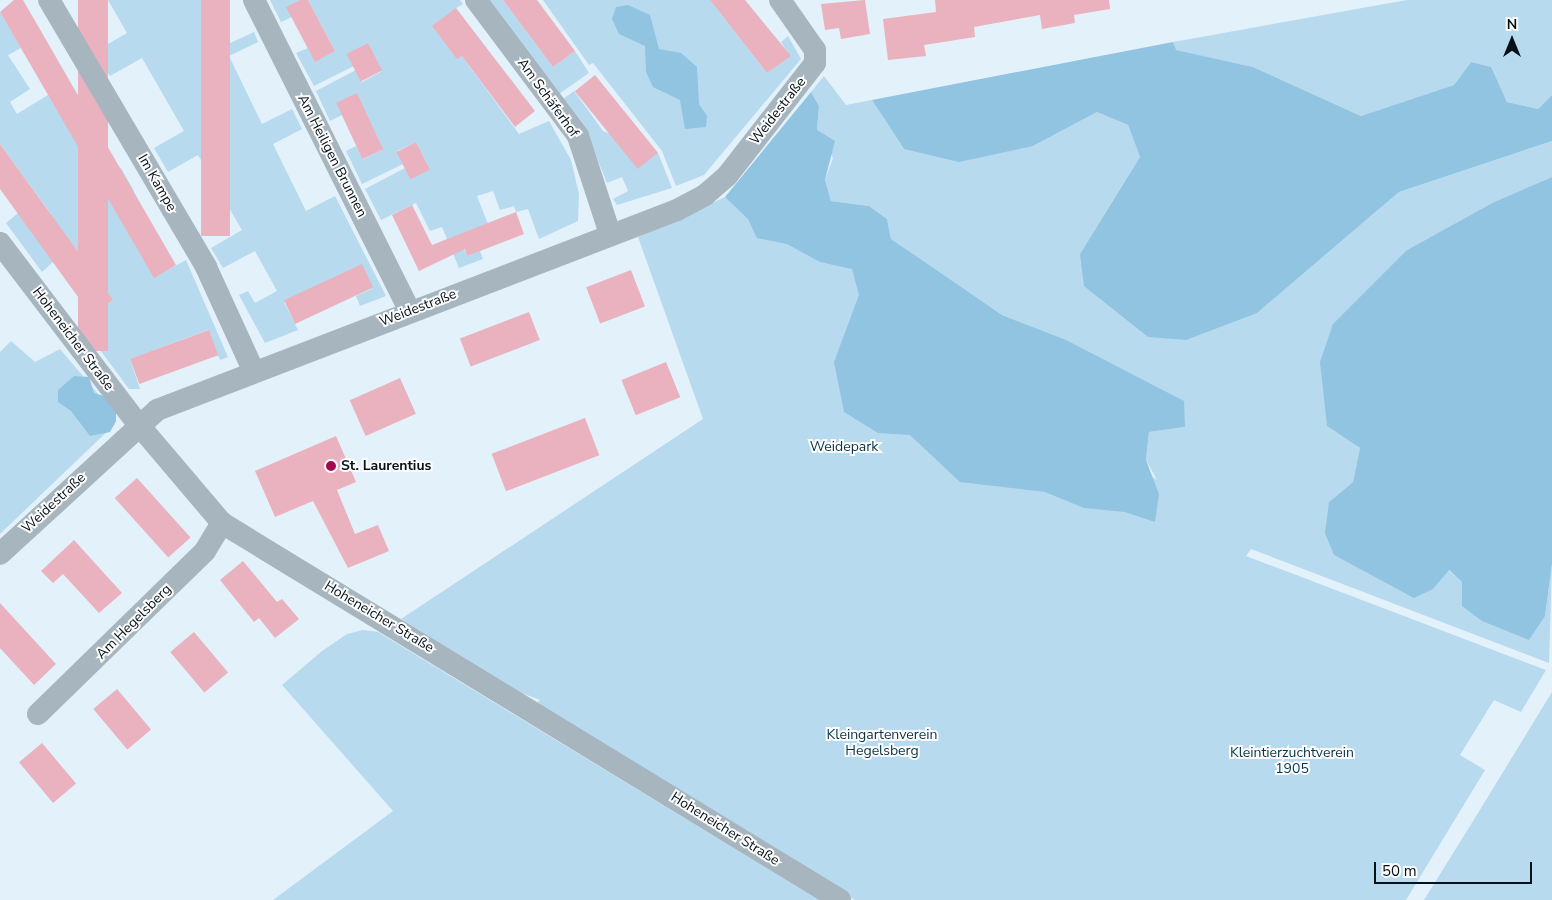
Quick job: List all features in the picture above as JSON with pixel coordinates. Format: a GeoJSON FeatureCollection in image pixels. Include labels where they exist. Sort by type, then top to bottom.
{"type":"FeatureCollection","features":[{"type":"Feature","properties":{"kind":"street","name":"Im Kampe"},"geometry":{"type":"LineString","coordinates":[[49,0],[206,267],[254,372]]}},
{"type":"Feature","properties":{"kind":"street","name":"Am Heiligen Brunnen"},"geometry":{"type":"LineString","coordinates":[[254,0],[410,312]]}},
{"type":"Feature","properties":{"kind":"street","name":"Am Schäferhof"},"geometry":{"type":"LineString","coordinates":[[476,0],[578,136],[610,234]]}},
{"type":"Feature","properties":{"kind":"street","name":"Weidestraße"},"geometry":{"type":"LineString","coordinates":[[0,554],[138,424],[157,410],[610,234],[677,210],[727,176],[815,62],[814,50],[780,0]]}},
{"type":"Feature","properties":{"kind":"street","name":"Hoheneicher Straße"},"geometry":{"type":"LineString","coordinates":[[0,243],[138,424],[222,523],[840,900]]}},
{"type":"Feature","properties":{"kind":"street","name":"Am Hegelsberg"},"geometry":{"type":"LineString","coordinates":[[38,714],[205,551],[222,523]]}},
{"type":"Feature","properties":{"kind":"green space"},"geometry":{"type":"Polygon","coordinates":[[[108,0],[201,0],[224,46],[254,32],[258,42],[229,56],[262,124],[292,109],[302,129],[273,144],[306,211],[335,196],[386,296],[360,306],[356,296],[373,288],[284,302],[298,330],[265,343],[239,295],[248,291],[255,303],[277,291],[255,251],[223,268],[211,248],[242,230],[198,155],[168,172],[154,148],[184,131],[142,58],[110,76],[96,51],[127,33],[108,0]]]}},
{"type":"Feature","properties":{"kind":"green space"},"geometry":{"type":"Polygon","coordinates":[[[270,0],[300,0],[287,7],[292,17],[281,22],[270,0]]]}},
{"type":"Feature","properties":{"kind":"green space"},"geometry":{"type":"Polygon","coordinates":[[[308,0],[460,0],[463,4],[456,8],[462,56],[519,134],[549,121],[571,160],[579,194],[578,221],[539,239],[528,209],[516,212],[514,206],[500,210],[493,191],[477,196],[488,224],[459,235],[467,256],[480,251],[483,259],[459,268],[442,227],[430,231],[416,203],[381,220],[365,189],[405,168],[411,179],[430,169],[416,142],[397,151],[403,164],[362,184],[346,151],[356,146],[363,159],[383,149],[357,94],[342,115],[330,121],[316,91],[356,70],[362,82],[382,71],[354,66],[314,86],[296,53],[308,48],[315,61],[335,51],[308,0]]]}},
{"type":"Feature","properties":{"kind":"green space"},"geometry":{"type":"Polygon","coordinates":[[[488,0],[503,0],[553,67],[575,51],[589,73],[559,94],[488,0]]]}},
{"type":"Feature","properties":{"kind":"green space"},"geometry":{"type":"Polygon","coordinates":[[[543,0],[710,0],[767,73],[790,56],[781,42],[788,36],[801,59],[704,175],[676,186],[662,151],[593,63],[589,65],[543,0]]]}},
{"type":"Feature","properties":{"kind":"green space"},"geometry":{"type":"Polygon","coordinates":[[[1407,0],[1552,0],[1552,95],[1538,109],[1507,102],[1491,68],[1471,62],[1454,85],[1361,116],[1253,67],[1175,50],[1173,42],[1407,0]]]}},
{"type":"Feature","properties":{"kind":"green space"},"geometry":{"type":"Polygon","coordinates":[[[0,12],[21,48],[8,55],[30,89],[10,102],[17,114],[48,95],[99,180],[121,168],[134,191],[112,204],[154,277],[186,260],[228,357],[220,360],[208,330],[130,359],[140,389],[129,389],[80,323],[113,300],[53,262],[42,272],[6,223],[18,213],[30,229],[51,214],[0,144],[0,12]]]}},
{"type":"Feature","properties":{"kind":"green space"},"geometry":{"type":"Polygon","coordinates":[[[824,76],[846,105],[872,100],[904,149],[1033,146],[1097,112],[1128,125],[1140,157],[1080,254],[1257,313],[1399,192],[1552,141],[1552,177],[1494,202],[1407,250],[1327,426],[1360,448],[1353,482],[1329,502],[1334,555],[1367,572],[1433,589],[1448,570],[1462,582],[1545,616],[1552,564],[1549,663],[1251,549],[1246,556],[1546,670],[1521,712],[1494,700],[1460,755],[1485,770],[1406,900],[855,900],[536,704],[540,700],[514,690],[401,619],[703,419],[638,237],[725,197],[852,269],[1157,480],[1146,460],[1149,432],[1185,427],[1064,339],[1002,315],[935,270],[891,239],[887,219],[869,206],[831,201],[825,180],[833,158],[817,130],[819,106],[811,92],[824,76]]]}},
{"type":"Feature","properties":{"kind":"green space"},"geometry":{"type":"Polygon","coordinates":[[[574,91],[603,131],[658,153],[672,188],[617,205],[613,199],[628,191],[622,177],[607,183],[585,129],[563,99],[574,91]]]}},
{"type":"Feature","properties":{"kind":"green space"},"geometry":{"type":"Polygon","coordinates":[[[11,341],[35,362],[60,349],[115,414],[115,424],[0,534],[0,352],[11,341]]]}},
{"type":"Feature","properties":{"kind":"green space"},"geometry":{"type":"Polygon","coordinates":[[[363,630],[378,632],[819,900],[273,900],[393,811],[282,685],[322,651],[347,634],[363,630]]]}},
{"type":"Feature","properties":{"kind":"green space"},"geometry":{"type":"Polygon","coordinates":[[[1552,692],[1552,900],[1424,900],[1478,813],[1552,692]]]}},
{"type":"Feature","properties":{"kind":"shaded area"},"geometry":{"type":"Polygon","coordinates":[[[628,5],[650,15],[659,49],[681,53],[697,67],[699,104],[707,116],[706,127],[685,129],[680,100],[653,87],[646,72],[645,46],[619,34],[612,19],[616,7],[628,5]]]}},
{"type":"Feature","properties":{"kind":"shaded area"},"geometry":{"type":"Polygon","coordinates":[[[1173,42],[1176,50],[1253,67],[1361,116],[1454,85],[1471,62],[1491,67],[1507,102],[1538,109],[1552,95],[1552,141],[1399,192],[1257,313],[1186,340],[1148,337],[1084,286],[1080,254],[1140,157],[1128,125],[1097,112],[1033,146],[959,162],[904,149],[872,100],[1173,42]]]}},
{"type":"Feature","properties":{"kind":"shaded area"},"geometry":{"type":"Polygon","coordinates":[[[811,92],[819,106],[817,130],[835,141],[825,180],[831,201],[869,206],[887,219],[891,239],[1002,315],[1064,339],[1184,401],[1185,427],[1149,432],[1146,460],[1159,494],[1155,522],[1125,512],[1084,508],[1045,492],[960,482],[910,435],[878,433],[844,412],[834,362],[859,295],[852,269],[820,262],[787,244],[757,238],[748,219],[725,197],[811,92]]]}},
{"type":"Feature","properties":{"kind":"shaded area"},"geometry":{"type":"Polygon","coordinates":[[[1552,177],[1552,564],[1545,616],[1529,640],[1482,621],[1462,606],[1462,582],[1449,570],[1433,589],[1414,598],[1334,555],[1325,533],[1329,502],[1353,482],[1360,448],[1327,426],[1320,362],[1333,324],[1407,250],[1494,202],[1552,177]]]}},
{"type":"Feature","properties":{"kind":"shaded area"},"geometry":{"type":"Polygon","coordinates":[[[74,376],[89,377],[94,393],[104,396],[116,411],[116,421],[110,432],[90,436],[71,411],[58,402],[58,390],[74,376]]]}},
{"type":"Feature","properties":{"kind":"building"},"geometry":{"type":"Polygon","coordinates":[[[14,0],[23,0],[176,265],[154,278],[0,12],[14,0]]]}},
{"type":"Feature","properties":{"kind":"building"},"geometry":{"type":"Polygon","coordinates":[[[78,0],[108,0],[108,351],[78,351],[78,0]]]}},
{"type":"Feature","properties":{"kind":"building"},"geometry":{"type":"Polygon","coordinates":[[[201,0],[230,0],[230,236],[201,236],[201,0]]]}},
{"type":"Feature","properties":{"kind":"building"},"geometry":{"type":"Polygon","coordinates":[[[300,0],[308,0],[335,51],[315,62],[286,7],[300,0]]]}},
{"type":"Feature","properties":{"kind":"building"},"geometry":{"type":"Polygon","coordinates":[[[503,0],[537,0],[575,51],[553,67],[503,0]]]}},
{"type":"Feature","properties":{"kind":"building"},"geometry":{"type":"Polygon","coordinates":[[[710,0],[745,0],[791,56],[767,73],[710,0]]]}},
{"type":"Feature","properties":{"kind":"building"},"geometry":{"type":"Polygon","coordinates":[[[865,0],[870,34],[841,39],[839,28],[825,30],[821,4],[865,0]]]}},
{"type":"Feature","properties":{"kind":"building"},"geometry":{"type":"Polygon","coordinates":[[[935,0],[1109,0],[1110,9],[1074,15],[1075,23],[1042,29],[1040,15],[974,27],[975,37],[924,45],[926,56],[888,60],[883,19],[936,12],[935,0]]]}},
{"type":"Feature","properties":{"kind":"building"},"geometry":{"type":"Polygon","coordinates":[[[456,8],[535,111],[515,127],[462,56],[457,59],[432,26],[456,8]]]}},
{"type":"Feature","properties":{"kind":"building"},"geometry":{"type":"Polygon","coordinates":[[[368,43],[382,71],[361,82],[347,54],[368,43]]]}},
{"type":"Feature","properties":{"kind":"building"},"geometry":{"type":"Polygon","coordinates":[[[595,75],[658,153],[638,169],[575,91],[595,75]]]}},
{"type":"Feature","properties":{"kind":"building"},"geometry":{"type":"Polygon","coordinates":[[[357,93],[383,149],[362,159],[336,103],[357,93]]]}},
{"type":"Feature","properties":{"kind":"building"},"geometry":{"type":"Polygon","coordinates":[[[416,142],[430,170],[410,180],[396,152],[416,142]]]}},
{"type":"Feature","properties":{"kind":"building"},"geometry":{"type":"Polygon","coordinates":[[[0,144],[113,300],[91,315],[0,189],[0,144]]]}},
{"type":"Feature","properties":{"kind":"building"},"geometry":{"type":"Polygon","coordinates":[[[412,205],[432,245],[516,212],[524,234],[467,256],[465,249],[419,271],[392,215],[412,205]]]}},
{"type":"Feature","properties":{"kind":"building"},"geometry":{"type":"Polygon","coordinates":[[[362,264],[373,288],[295,324],[284,300],[362,264]]]}},
{"type":"Feature","properties":{"kind":"building"},"geometry":{"type":"Polygon","coordinates":[[[631,270],[645,306],[600,324],[586,287],[631,270]]]}},
{"type":"Feature","properties":{"kind":"building"},"geometry":{"type":"Polygon","coordinates":[[[529,312],[540,340],[471,367],[460,339],[529,312]]]}},
{"type":"Feature","properties":{"kind":"building"},"geometry":{"type":"Polygon","coordinates":[[[209,330],[218,355],[139,384],[130,359],[209,330]]]}},
{"type":"Feature","properties":{"kind":"building"},"geometry":{"type":"Polygon","coordinates":[[[666,362],[680,397],[636,415],[621,380],[666,362]]]}},
{"type":"Feature","properties":{"kind":"building"},"geometry":{"type":"Polygon","coordinates":[[[400,378],[416,414],[366,436],[350,400],[400,378]]]}},
{"type":"Feature","properties":{"kind":"building"},"geometry":{"type":"Polygon","coordinates":[[[585,418],[599,455],[506,491],[492,454],[585,418]]]}},
{"type":"Feature","properties":{"kind":"building"},"geometry":{"type":"Polygon","coordinates":[[[336,436],[356,482],[337,490],[355,534],[378,525],[389,551],[348,568],[313,501],[275,517],[255,471],[336,436]]]}},
{"type":"Feature","properties":{"kind":"building"},"geometry":{"type":"Polygon","coordinates":[[[137,478],[191,537],[168,558],[115,498],[137,478]]]}},
{"type":"Feature","properties":{"kind":"building"},"geometry":{"type":"Polygon","coordinates":[[[74,540],[122,593],[99,613],[63,574],[53,583],[41,571],[74,540]]]}},
{"type":"Feature","properties":{"kind":"building"},"geometry":{"type":"Polygon","coordinates":[[[243,561],[277,602],[282,599],[299,619],[275,638],[259,618],[254,622],[220,580],[243,561]]]}},
{"type":"Feature","properties":{"kind":"building"},"geometry":{"type":"Polygon","coordinates":[[[0,603],[56,664],[34,685],[0,648],[0,603]]]}},
{"type":"Feature","properties":{"kind":"building"},"geometry":{"type":"Polygon","coordinates":[[[194,632],[228,673],[204,693],[170,652],[194,632]]]}},
{"type":"Feature","properties":{"kind":"building"},"geometry":{"type":"Polygon","coordinates":[[[117,689],[151,730],[127,750],[93,709],[117,689]]]}},
{"type":"Feature","properties":{"kind":"building"},"geometry":{"type":"Polygon","coordinates":[[[42,743],[76,784],[53,803],[19,762],[42,743]]]}},
{"type":"Feature","properties":{"kind":"place","name":"St. Laurentius"},"geometry":{"type":"Point","coordinates":[331,466]}},
{"type":"Feature","properties":{"kind":"park label","name":"Weidepark"},"geometry":{"type":"Point","coordinates":[844,447]}},
{"type":"Feature","properties":{"kind":"park label","name":"Kleingartenverein Hegelsberg"},"geometry":{"type":"Point","coordinates":[882,744]}},
{"type":"Feature","properties":{"kind":"park label","name":"Kleintierzuchtverein 1905"},"geometry":{"type":"Point","coordinates":[1292,762]}}]}
